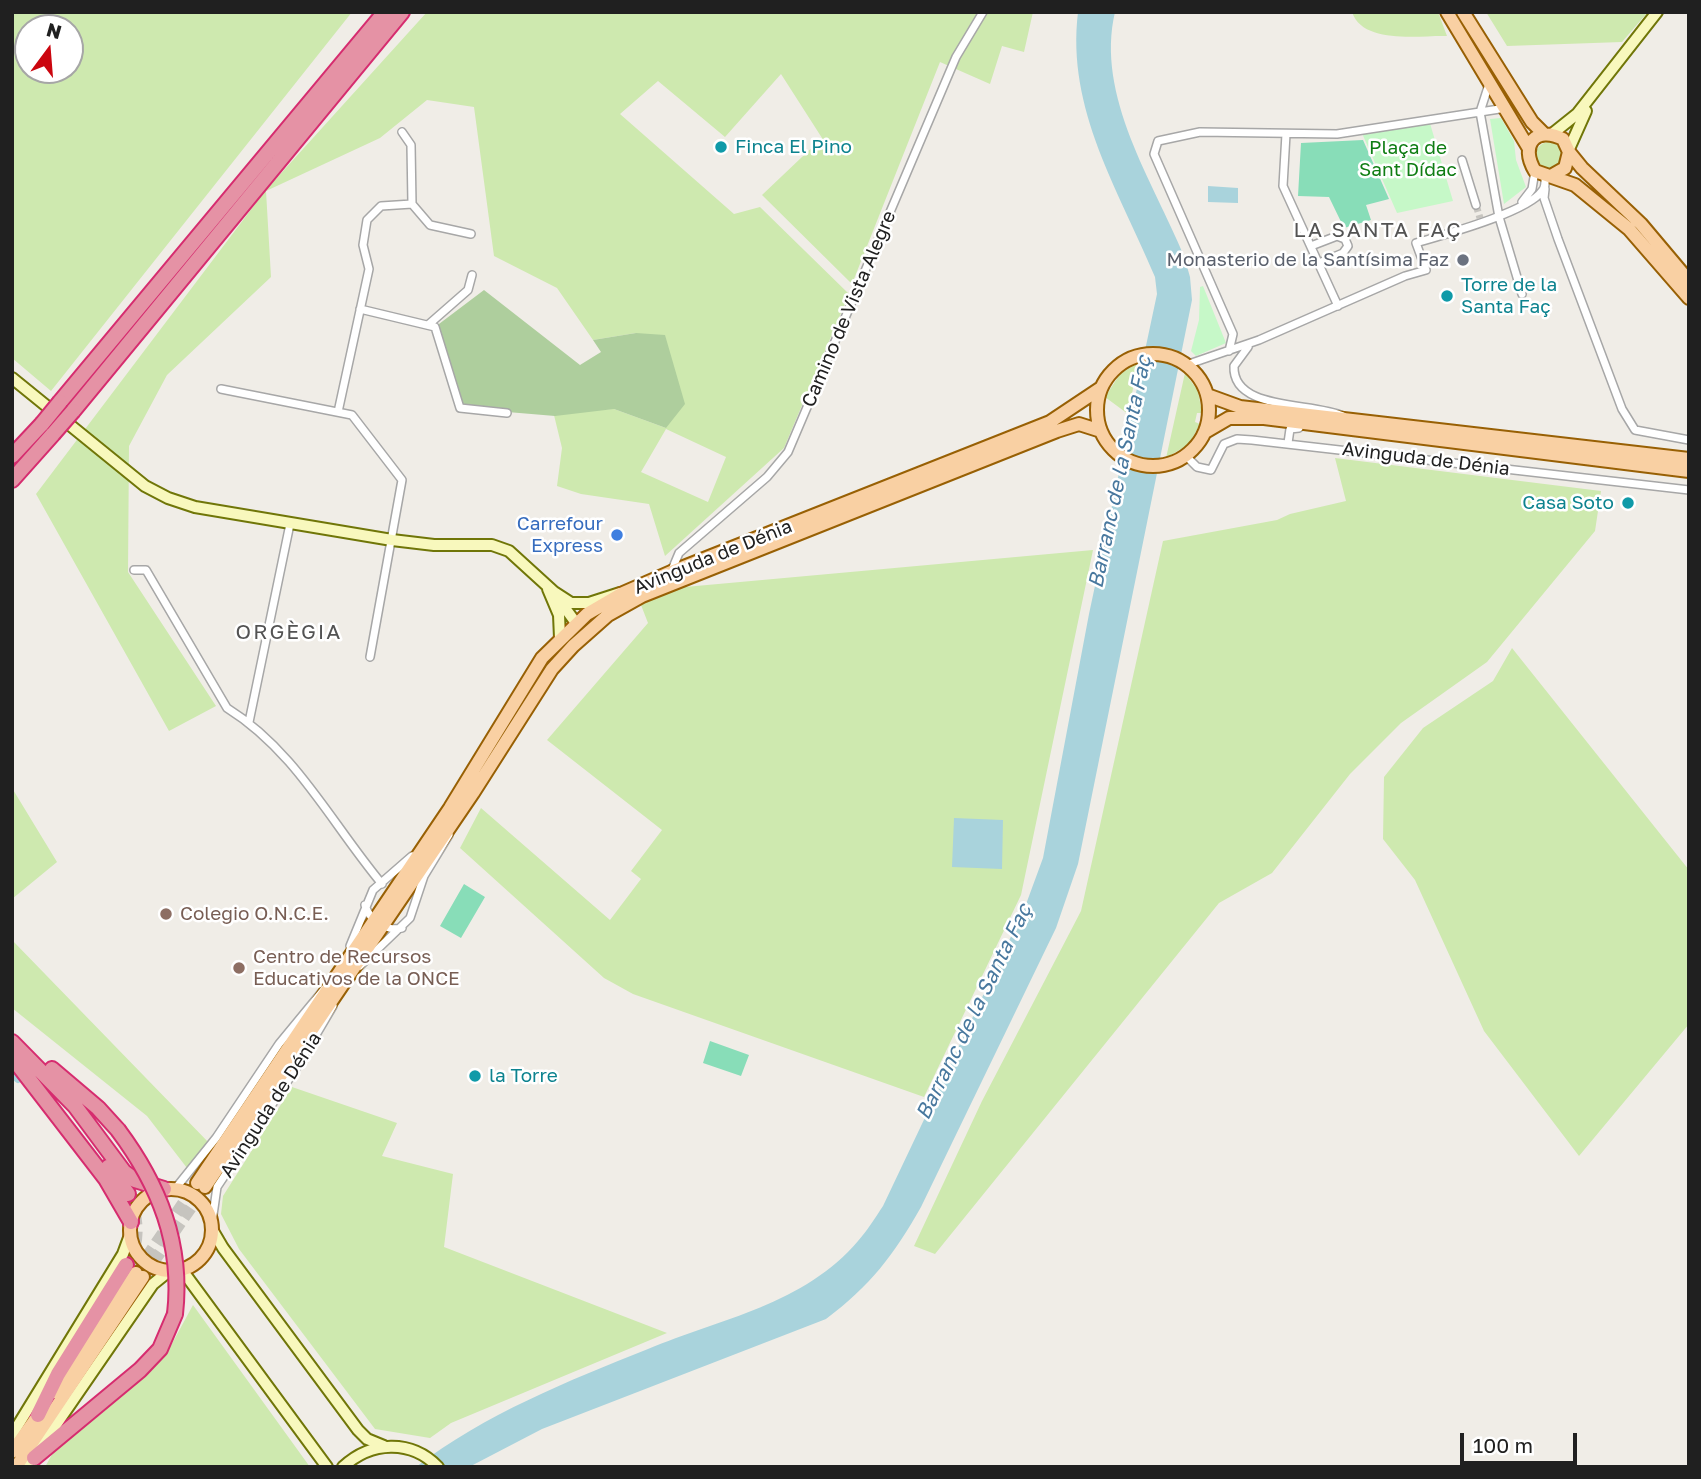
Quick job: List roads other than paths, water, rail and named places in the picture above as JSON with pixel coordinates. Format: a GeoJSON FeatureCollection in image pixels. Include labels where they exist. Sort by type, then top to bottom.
{"type":"FeatureCollection","features":[{"type":"Feature","properties":{"kind":"highway"},"geometry":{"type":"LineString","coordinates":[[12,480],[53,434],[66,407],[385,12]]}},
{"type":"Feature","properties":{"kind":"highway"},"geometry":{"type":"LineString","coordinates":[[12,456],[42,424],[66,407],[402,12]]}},
{"type":"Feature","properties":{"kind":"highway"},"geometry":{"type":"LineString","coordinates":[[12,1041],[75,1106],[124,1172],[169,1189]]}},
{"type":"Feature","properties":{"kind":"highway"},"geometry":{"type":"LineString","coordinates":[[12,1041],[77,1089],[118,1130],[150,1177],[169,1225],[176,1259],[175,1314],[160,1349],[140,1370],[31,1462]]}},
{"type":"Feature","properties":{"kind":"highway"},"geometry":{"type":"LineString","coordinates":[[12,1049],[62,1102],[128,1194]]}},
{"type":"Feature","properties":{"kind":"highway"},"geometry":{"type":"LineString","coordinates":[[12,1057],[106,1180],[131,1228]]}},
{"type":"Feature","properties":{"kind":"highway"},"geometry":{"type":"LineString","coordinates":[[38,1415],[58,1374],[135,1272]]}},
{"type":"Feature","properties":{"kind":"main road"},"geometry":{"type":"LineString","coordinates":[[1447,12],[1507,108],[1528,147],[1527,159],[1544,178],[1575,185],[1629,229],[1689,298]]}},
{"type":"Feature","properties":{"kind":"main road"},"geometry":{"type":"LineString","coordinates":[[1463,12],[1532,122],[1548,134],[1563,139],[1582,168],[1641,225],[1689,281]]}},
{"type":"Feature","properties":{"kind":"main road"},"geometry":{"type":"LineString","coordinates":[[1528,147],[1536,137],[1548,134],[1577,114],[1657,12]]}},
{"type":"Feature","properties":{"kind":"main road"},"geometry":{"type":"LineString","coordinates":[[1544,178],[1565,168],[1578,125],[1598,90]]}},
{"type":"Feature","properties":{"kind":"main road"},"geometry":{"type":"LineString","coordinates":[[1142,355],[1168,356],[1185,364],[1199,378],[1207,395],[1209,410],[1205,432],[1186,456],[1164,465],[1146,466],[1119,455],[1101,432],[1097,412],[1101,388],[1120,365],[1142,355]]}},
{"type":"Feature","properties":{"kind":"main road"},"geometry":{"type":"LineString","coordinates":[[12,378],[145,486],[195,507],[392,540],[434,545],[492,545],[509,551],[565,600],[579,604],[623,593]]}},
{"type":"Feature","properties":{"kind":"main road","name":"Avinguda de Dénia"},"geometry":{"type":"LineString","coordinates":[[201,1185],[400,891],[424,847],[498,733],[517,695],[560,638],[576,623],[623,593],[671,572],[1049,422],[1101,388]]}},
{"type":"Feature","properties":{"kind":"main road","name":"Avinguda de Dénia"},"geometry":{"type":"LineString","coordinates":[[1207,395],[1240,407],[1347,417],[1689,460]]}},
{"type":"Feature","properties":{"kind":"main road","name":"Avinguda de Dénia"},"geometry":{"type":"LineString","coordinates":[[1205,432],[1229,418],[1264,418],[1689,471]]}},
{"type":"Feature","properties":{"kind":"main road","name":"Avinguda de Dénia"},"geometry":{"type":"LineString","coordinates":[[400,891],[450,827],[536,694],[573,646],[607,615],[642,596],[1057,431],[1079,424],[1101,432]]}},
{"type":"Feature","properties":{"kind":"main road"},"geometry":{"type":"LineString","coordinates":[[545,583],[559,615],[560,638]]}},
{"type":"Feature","properties":{"kind":"main road"},"geometry":{"type":"LineString","coordinates":[[536,694],[538,680],[573,634],[576,623],[554,592]]}},
{"type":"Feature","properties":{"kind":"main road"},"geometry":{"type":"LineString","coordinates":[[12,1435],[121,1257],[146,1197],[169,1189],[189,1193],[202,1202],[212,1226],[358,1430],[367,1439],[384,1446]]}},
{"type":"Feature","properties":{"kind":"main road"},"geometry":{"type":"LineString","coordinates":[[31,1462],[153,1284],[204,1255],[212,1226]]}},
{"type":"Feature","properties":{"kind":"main road"},"geometry":{"type":"LineString","coordinates":[[131,1228],[140,1257],[149,1265],[176,1270],[327,1467]]}},
{"type":"Feature","properties":{"kind":"main road"},"geometry":{"type":"LineString","coordinates":[[16,1466],[135,1272]]}},
{"type":"Feature","properties":{"kind":"main road"},"geometry":{"type":"LineString","coordinates":[[12,1452],[38,1415]]}},
{"type":"Feature","properties":{"kind":"main road"},"geometry":{"type":"LineString","coordinates":[[343,1467],[368,1450],[384,1446],[401,1447],[425,1455],[438,1467]]}},
{"type":"Feature","properties":{"kind":"street","name":"Camino de Vista Alegre"},"geometry":{"type":"LineString","coordinates":[[671,572],[679,554],[767,477],[789,452],[956,57],[983,12]]}},
{"type":"Feature","properties":{"kind":"street"},"geometry":{"type":"LineString","coordinates":[[1490,81],[1480,112],[1497,218],[1522,294]]}},
{"type":"Feature","properties":{"kind":"street"},"geometry":{"type":"LineString","coordinates":[[1255,342],[1240,341],[1233,334],[1154,155],[1157,141],[1200,132],[1337,134],[1507,108]]}},
{"type":"Feature","properties":{"kind":"street"},"geometry":{"type":"LineString","coordinates":[[402,132],[411,145],[412,204],[430,225],[471,234]]}},
{"type":"Feature","properties":{"kind":"street"},"geometry":{"type":"LineString","coordinates":[[1286,134],[1283,186],[1338,306]]}},
{"type":"Feature","properties":{"kind":"street"},"geometry":{"type":"LineString","coordinates":[[1462,160],[1476,205]]}},
{"type":"Feature","properties":{"kind":"street"},"geometry":{"type":"LineString","coordinates":[[1521,204],[1544,178]]}},
{"type":"Feature","properties":{"kind":"street"},"geometry":{"type":"LineString","coordinates":[[1185,364],[1255,342],[1405,276],[1426,270],[1416,243],[1497,218],[1536,198],[1544,178]]}},
{"type":"Feature","properties":{"kind":"street"},"geometry":{"type":"LineString","coordinates":[[1544,178],[1544,198],[1622,409],[1635,430],[1689,440]]}},
{"type":"Feature","properties":{"kind":"street"},"geometry":{"type":"LineString","coordinates":[[338,412],[369,269],[363,245],[368,220],[381,206],[412,204]]}},
{"type":"Feature","properties":{"kind":"street"},"geometry":{"type":"LineString","coordinates":[[1311,246],[1337,236],[1345,239],[1348,246],[1343,253],[1319,264]]}},
{"type":"Feature","properties":{"kind":"street"},"geometry":{"type":"LineString","coordinates":[[428,325],[468,290],[472,275]]}},
{"type":"Feature","properties":{"kind":"street"},"geometry":{"type":"LineString","coordinates":[[360,309],[435,327],[460,408],[507,413]]}},
{"type":"Feature","properties":{"kind":"street"},"geometry":{"type":"LineString","coordinates":[[1229,351],[1233,334]]}},
{"type":"Feature","properties":{"kind":"street"},"geometry":{"type":"LineString","coordinates":[[1255,342],[1242,352],[1234,366],[1235,381],[1240,388],[1264,400],[1332,411],[1347,417]]}},
{"type":"Feature","properties":{"kind":"street"},"geometry":{"type":"LineString","coordinates":[[221,389],[352,415],[402,480],[370,657]]}},
{"type":"Feature","properties":{"kind":"street"},"geometry":{"type":"LineString","coordinates":[[1264,418],[1289,433]]}},
{"type":"Feature","properties":{"kind":"street"},"geometry":{"type":"LineString","coordinates":[[1288,443],[1289,433],[1294,427],[1317,429],[1332,425]]}},
{"type":"Feature","properties":{"kind":"street","name":"Avinguda de Dénia"},"geometry":{"type":"LineString","coordinates":[[1186,456],[1205,471],[1215,465],[1219,451],[1230,441],[1288,443],[1689,490]]}},
{"type":"Feature","properties":{"kind":"street"},"geometry":{"type":"LineString","coordinates":[[249,722],[290,524]]}},
{"type":"Feature","properties":{"kind":"street"},"geometry":{"type":"LineString","coordinates":[[134,570],[146,570],[227,708],[249,722],[319,796],[382,884],[400,891],[412,904],[412,913]]}},
{"type":"Feature","properties":{"kind":"street","name":"Avinguda de Dénia"},"geometry":{"type":"LineString","coordinates":[[169,1189],[216,1138],[253,1081],[320,990],[339,981],[402,928],[412,913],[420,885],[447,843],[450,827]]}},
{"type":"Feature","properties":{"kind":"street","name":"Avinguda de Dénia"},"geometry":{"type":"LineString","coordinates":[[212,1226],[217,1187],[318,1034],[339,981],[342,957],[358,931],[365,905],[373,890],[424,847]]}},
{"type":"Feature","properties":{"kind":"street"},"geometry":{"type":"LineString","coordinates":[[365,905],[379,923],[393,929],[402,928]]}},
{"type":"Feature","properties":{"kind":"water","name":"Barranc de la Santa Faç"},"geometry":{"type":"Polygon","coordinates":[[[1078,12],[1115,12],[1111,44],[1113,75],[1120,106],[1143,168],[1184,256],[1190,277],[1192,300],[1078,864],[1056,928],[921,1207],[880,1269],[842,1307],[826,1319],[542,1429],[469,1467],[416,1467],[470,1431],[528,1400],[588,1373],[787,1295],[837,1262],[861,1237],[883,1206],[1025,907],[1043,858],[1089,614],[1157,294],[1155,277],[1098,149],[1088,116],[1080,83],[1076,48],[1078,12]]]}},
{"type":"Feature","properties":{"kind":"water"},"geometry":{"type":"Polygon","coordinates":[[[1208,186],[1238,188],[1238,203],[1208,202],[1208,186]]]}},
{"type":"Feature","properties":{"kind":"water"},"geometry":{"type":"Polygon","coordinates":[[[954,818],[1003,820],[1002,869],[952,867],[954,818]]]}},
{"type":"Feature","properties":{"kind":"waterway"},"geometry":{"type":"LineString","coordinates":[[12,1073],[18,1079]]}},
{"type":"Feature","properties":{"kind":"tunnel"},"geometry":{"type":"LineString","coordinates":[[1476,205],[1480,218]]}},
{"type":"Feature","properties":{"kind":"tunnel"},"geometry":{"type":"LineString","coordinates":[[136,1273],[197,1183]]}},
{"type":"Feature","properties":{"kind":"tunnel"},"geometry":{"type":"LineString","coordinates":[[143,1277],[205,1187]]}},
{"type":"Feature","properties":{"kind":"tunnel"},"geometry":{"type":"LineString","coordinates":[[126,1265],[136,1230],[128,1194]]}},
{"type":"Feature","properties":{"kind":"place","name":"Finca El Pino"},"geometry":{"type":"Point","coordinates":[721,147]}},
{"type":"Feature","properties":{"kind":"place","name":"Monasterio de la Santísima Faz"},"geometry":{"type":"Point","coordinates":[1463,260]}},
{"type":"Feature","properties":{"kind":"place","name":"Torre de la Santa Faç"},"geometry":{"type":"Point","coordinates":[1447,296]}},
{"type":"Feature","properties":{"kind":"place","name":"Casa Soto"},"geometry":{"type":"Point","coordinates":[1628,503]}},
{"type":"Feature","properties":{"kind":"place","name":"Carrefour Express"},"geometry":{"type":"Point","coordinates":[617,535]}},
{"type":"Feature","properties":{"kind":"place","name":"Colegio O.N.C.E."},"geometry":{"type":"Point","coordinates":[166,914]}},
{"type":"Feature","properties":{"kind":"place","name":"Centro de Recursos Educativos de la ONCE"},"geometry":{"type":"Point","coordinates":[239,968]}},
{"type":"Feature","properties":{"kind":"place","name":"la Torre"},"geometry":{"type":"Point","coordinates":[475,1076]}},
{"type":"Feature","properties":{"kind":"district","name":"LA SANTA FAÇ"},"geometry":{"type":"Point","coordinates":[1378,230]}},
{"type":"Feature","properties":{"kind":"district","name":"ORGÈGIA"},"geometry":{"type":"Point","coordinates":[289,632]}},
{"type":"Feature","properties":{"kind":"park label","name":"Plaça de Sant Dídac"},"geometry":{"type":"Point","coordinates":[1408,159]}}]}
